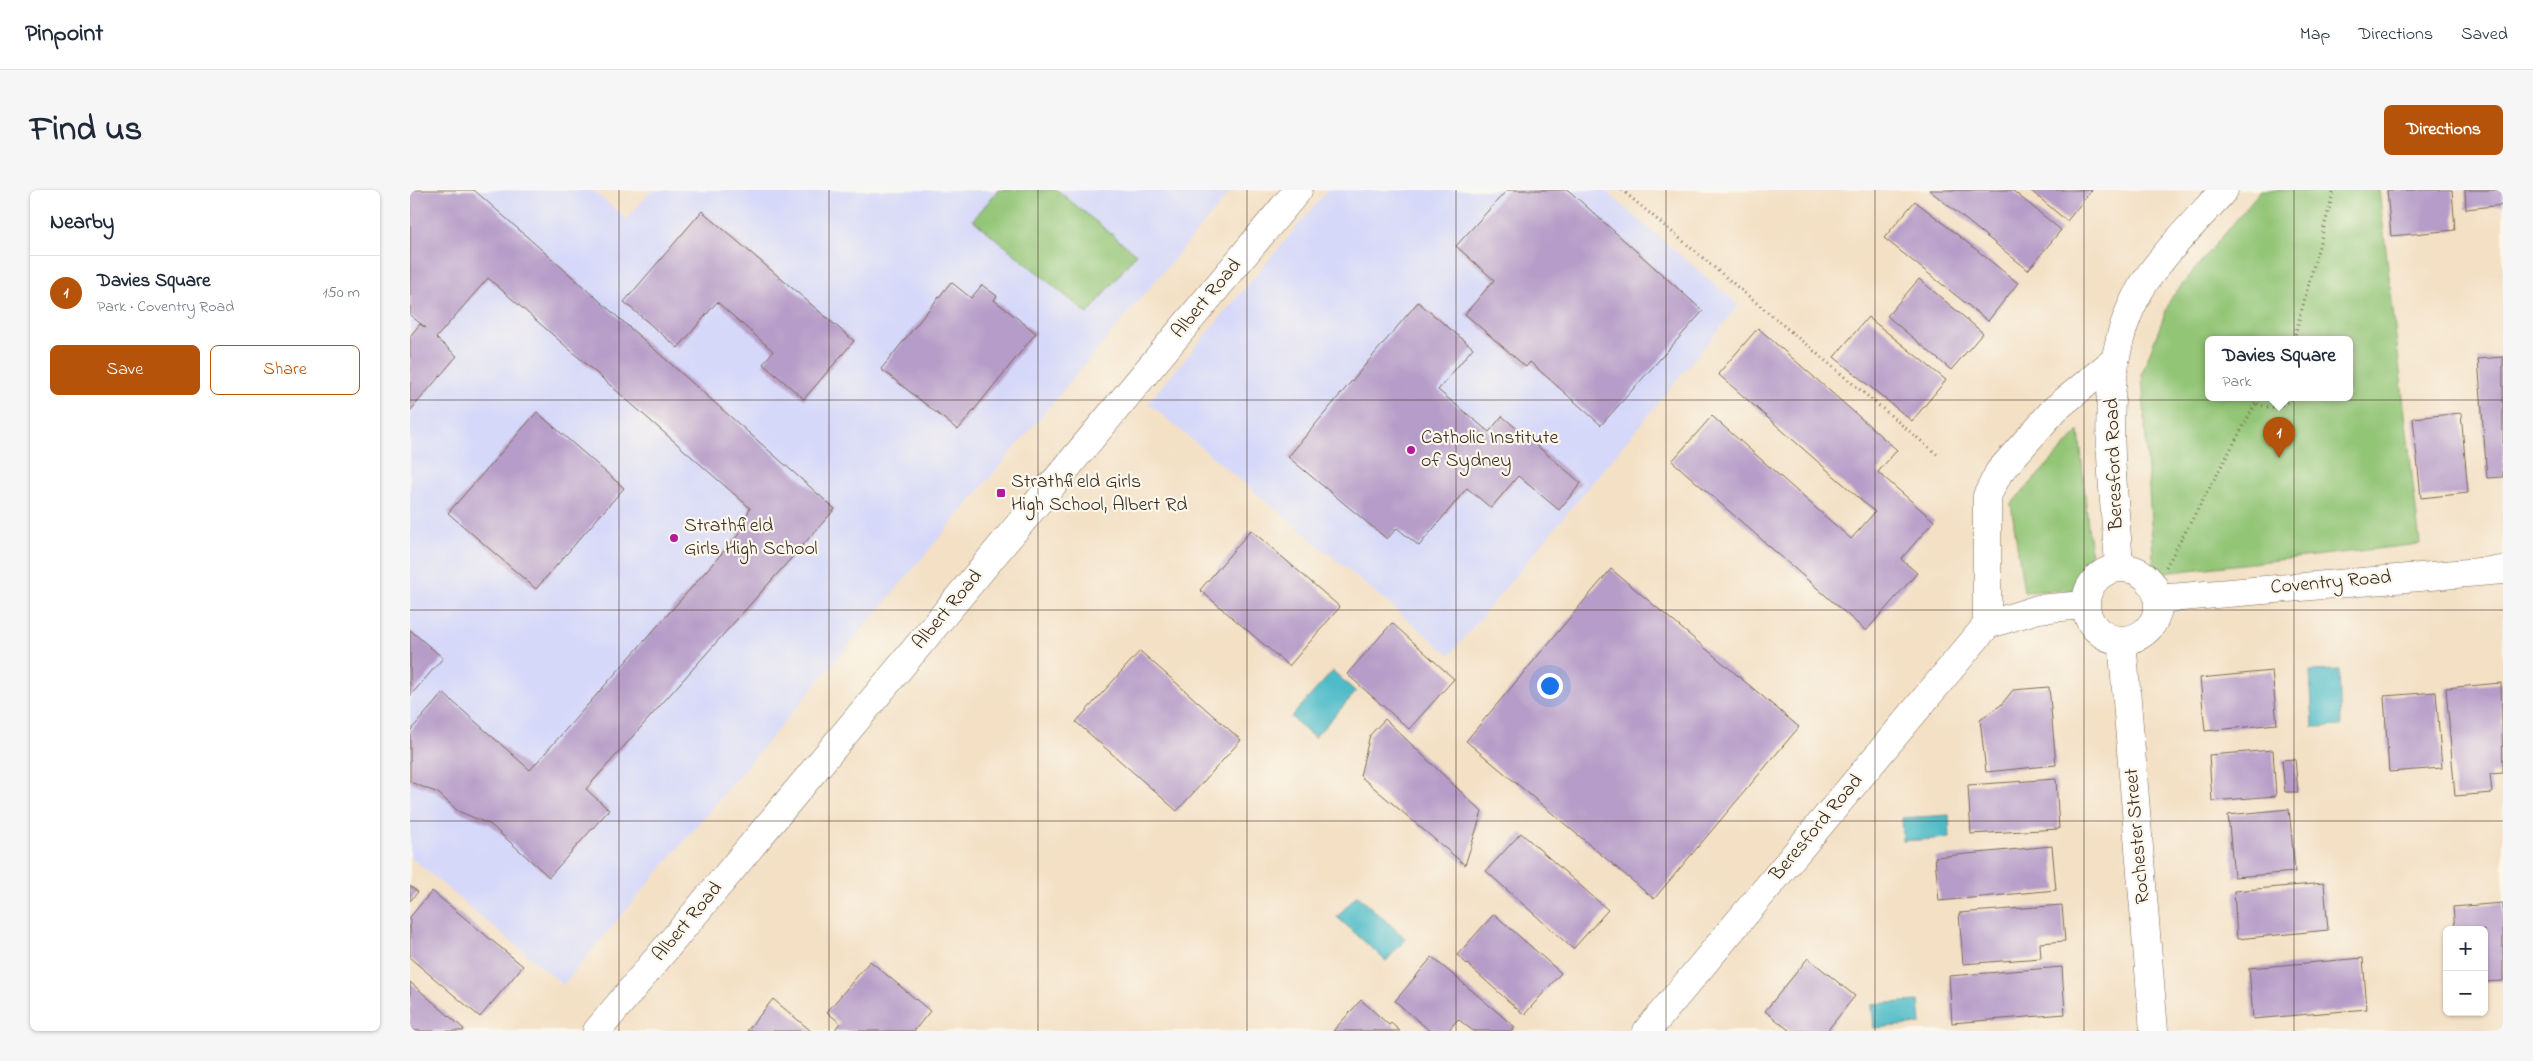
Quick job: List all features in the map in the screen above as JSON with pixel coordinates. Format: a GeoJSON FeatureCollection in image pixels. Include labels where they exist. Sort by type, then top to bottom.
{"type":"FeatureCollection","features":[{"type":"Feature","properties":{"kind":"street","name":"Albert Road"},"geometry":{"type":"LineString","coordinates":[[597,1031],[1298,190]]}},
{"type":"Feature","properties":{"kind":"street","name":"Beresford Road"},"geometry":{"type":"LineString","coordinates":[[2119,567],[2110,418],[2115,360],[2125,320],[2148,276],[2224,190]]}},
{"type":"Feature","properties":{"kind":"street","name":"Beresford Road"},"geometry":{"type":"LineString","coordinates":[[1647,1031],[1987,625],[1986,496],[1999,472],[2055,409],[2115,360]]}},
{"type":"Feature","properties":{"kind":"street"},"geometry":{"type":"LineString","coordinates":[[2119,567],[2137,571],[2155,591],[2156,618],[2149,628],[2134,638],[2122,640],[2110,638],[2094,628],[2088,617],[2086,605],[2087,593],[2093,582],[2107,570],[2119,567]]}},
{"type":"Feature","properties":{"kind":"street","name":"Coventry Road"},"geometry":{"type":"LineString","coordinates":[[2155,591],[2503,570]]}},
{"type":"Feature","properties":{"kind":"street"},"geometry":{"type":"LineString","coordinates":[[1987,625],[2038,609],[2086,605]]}},
{"type":"Feature","properties":{"kind":"street","name":"Rochester Street"},"geometry":{"type":"LineString","coordinates":[[2122,640],[2154,1031]]}},
{"type":"Feature","properties":{"kind":"path"},"geometry":{"type":"LineString","coordinates":[[1622,190],[1939,456]]}},
{"type":"Feature","properties":{"kind":"path"},"geometry":{"type":"LineString","coordinates":[[2295,336],[2334,190]]}},
{"type":"Feature","properties":{"kind":"path"},"geometry":{"type":"LineString","coordinates":[[2155,591],[2161,575],[2256,403],[2265,407],[2276,408],[2289,401]]}},
{"type":"Feature","properties":{"kind":"shaded area","name":"Strathfield Girls High School"},"geometry":{"type":"Polygon","coordinates":[[[410,190],[592,190],[627,219],[652,190],[1232,190],[563,985],[410,857],[410,190]]]}},
{"type":"Feature","properties":{"kind":"shaded area","name":"Catholic Institute of Sydney"},"geometry":{"type":"Polygon","coordinates":[[[1328,190],[1604,190],[1739,305],[1450,655],[1148,403],[1328,190]]]}},
{"type":"Feature","properties":{"kind":"green space"},"geometry":{"type":"Polygon","coordinates":[[[998,190],[1057,190],[1136,254],[1088,314],[973,220],[998,190]]]}},
{"type":"Feature","properties":{"kind":"green space"},"geometry":{"type":"Polygon","coordinates":[[[2261,190],[2379,190],[2420,544],[2154,574],[2142,373],[2171,298],[2261,190]]]}},
{"type":"Feature","properties":{"kind":"green space"},"geometry":{"type":"Polygon","coordinates":[[[2079,431],[2094,589],[2024,592],[2011,504],[2079,431]]]}},
{"type":"Feature","properties":{"kind":"water"},"geometry":{"type":"Polygon","coordinates":[[[2339,670],[2341,726],[2313,727],[2310,671],[2339,670]]]}},
{"type":"Feature","properties":{"kind":"water"},"geometry":{"type":"Polygon","coordinates":[[[1333,671],[1356,692],[1314,738],[1291,717],[1333,671]]]}},
{"type":"Feature","properties":{"kind":"water"},"geometry":{"type":"Polygon","coordinates":[[[1949,815],[1950,838],[1903,841],[1902,818],[1949,815]]]}},
{"type":"Feature","properties":{"kind":"water"},"geometry":{"type":"Polygon","coordinates":[[[1357,895],[1406,939],[1386,961],[1337,917],[1357,895]]]}},
{"type":"Feature","properties":{"kind":"water"},"geometry":{"type":"Polygon","coordinates":[[[1919,1001],[1921,1024],[1874,1028],[1872,1004],[1919,1001]]]}},
{"type":"Feature","properties":{"kind":"building"},"geometry":{"type":"Polygon","coordinates":[[[410,190],[474,190],[835,509],[586,789],[609,810],[549,877],[491,825],[458,811],[438,793],[410,782],[410,731],[443,693],[530,770],[738,535],[750,508],[488,278],[436,338],[457,356],[410,411],[410,336],[420,324],[426,328],[410,315],[410,190]]]}},
{"type":"Feature","properties":{"kind":"building"},"geometry":{"type":"Polygon","coordinates":[[[1507,190],[1568,190],[1703,311],[1601,425],[1530,362],[1526,367],[1465,314],[1494,280],[1456,246],[1507,190]]]}},
{"type":"Feature","properties":{"kind":"building"},"geometry":{"type":"Polygon","coordinates":[[[1929,190],[2012,190],[2061,230],[2028,270],[1929,190]]]}},
{"type":"Feature","properties":{"kind":"building"},"geometry":{"type":"Polygon","coordinates":[[[2030,190],[2092,190],[2067,221],[2030,190]]]}},
{"type":"Feature","properties":{"kind":"building"},"geometry":{"type":"Polygon","coordinates":[[[2387,190],[2452,190],[2455,230],[2391,236],[2387,190]]]}},
{"type":"Feature","properties":{"kind":"building"},"geometry":{"type":"Polygon","coordinates":[[[2465,190],[2503,190],[2503,205],[2466,209],[2465,190]]]}},
{"type":"Feature","properties":{"kind":"building"},"geometry":{"type":"Polygon","coordinates":[[[1915,201],[2018,283],[1988,321],[1884,238],[1915,201]]]}},
{"type":"Feature","properties":{"kind":"building"},"geometry":{"type":"Polygon","coordinates":[[[702,211],[854,341],[804,399],[763,364],[773,351],[717,302],[678,348],[624,302],[702,211]]]}},
{"type":"Feature","properties":{"kind":"building"},"geometry":{"type":"Polygon","coordinates":[[[1919,279],[1983,333],[1951,370],[1887,316],[1919,279]]]}},
{"type":"Feature","properties":{"kind":"building"},"geometry":{"type":"Polygon","coordinates":[[[951,282],[971,298],[982,285],[997,296],[994,300],[1036,333],[958,430],[881,369],[951,282]]]}},
{"type":"Feature","properties":{"kind":"building"},"geometry":{"type":"Polygon","coordinates":[[[1418,302],[1473,348],[1438,390],[1489,432],[1502,416],[1581,483],[1559,510],[1518,476],[1491,508],[1467,488],[1419,546],[1397,528],[1387,539],[1288,457],[1418,302]]]}},
{"type":"Feature","properties":{"kind":"building"},"geometry":{"type":"Polygon","coordinates":[[[1868,317],[1946,380],[1912,421],[1834,357],[1868,317]]]}},
{"type":"Feature","properties":{"kind":"building"},"geometry":{"type":"Polygon","coordinates":[[[1758,328],[1897,450],[1878,472],[1934,521],[1901,559],[1917,573],[1866,631],[1672,461],[1712,416],[1851,539],[1875,512],[1718,374],[1758,328]]]}},
{"type":"Feature","properties":{"kind":"building"},"geometry":{"type":"Polygon","coordinates":[[[2503,357],[2503,477],[2487,478],[2478,359],[2503,357]]]}},
{"type":"Feature","properties":{"kind":"building"},"geometry":{"type":"Polygon","coordinates":[[[537,412],[624,488],[536,589],[448,513],[537,412]]]}},
{"type":"Feature","properties":{"kind":"building"},"geometry":{"type":"Polygon","coordinates":[[[2461,413],[2468,493],[2421,498],[2413,418],[2461,413]]]}},
{"type":"Feature","properties":{"kind":"building"},"geometry":{"type":"Polygon","coordinates":[[[1251,530],[1340,607],[1289,666],[1200,590],[1251,530]]]}},
{"type":"Feature","properties":{"kind":"building"},"geometry":{"type":"Polygon","coordinates":[[[1611,569],[1799,727],[1654,899],[1466,741],[1611,569]]]}},
{"type":"Feature","properties":{"kind":"building"},"geometry":{"type":"Polygon","coordinates":[[[1392,623],[1454,679],[1409,729],[1347,674],[1392,623]]]}},
{"type":"Feature","properties":{"kind":"building"},"geometry":{"type":"Polygon","coordinates":[[[410,630],[443,658],[410,696],[410,630]]]}},
{"type":"Feature","properties":{"kind":"building"},"geometry":{"type":"Polygon","coordinates":[[[1140,651],[1241,740],[1177,811],[1076,722],[1140,651]]]}},
{"type":"Feature","properties":{"kind":"building"},"geometry":{"type":"Polygon","coordinates":[[[2272,671],[2277,724],[2205,731],[2200,678],[2272,671]]]}},
{"type":"Feature","properties":{"kind":"building"},"geometry":{"type":"Polygon","coordinates":[[[2501,683],[2503,773],[2490,774],[2492,793],[2455,796],[2446,688],[2501,683]]]}},
{"type":"Feature","properties":{"kind":"building"},"geometry":{"type":"Polygon","coordinates":[[[2049,687],[2056,765],[1986,772],[1980,719],[2001,705],[2013,690],[2049,687]]]}},
{"type":"Feature","properties":{"kind":"building"},"geometry":{"type":"Polygon","coordinates":[[[2436,692],[2442,768],[2389,772],[2384,696],[2436,692]]]}},
{"type":"Feature","properties":{"kind":"building"},"geometry":{"type":"Polygon","coordinates":[[[1385,719],[1482,812],[1465,865],[1360,776],[1370,735],[1385,719]]]}},
{"type":"Feature","properties":{"kind":"building"},"geometry":{"type":"Polygon","coordinates":[[[2273,750],[2276,796],[2212,801],[2209,755],[2273,750]]]}},
{"type":"Feature","properties":{"kind":"building"},"geometry":{"type":"Polygon","coordinates":[[[2295,759],[2298,792],[2285,792],[2282,760],[2295,759]]]}},
{"type":"Feature","properties":{"kind":"building"},"geometry":{"type":"Polygon","coordinates":[[[2056,779],[2059,829],[1971,834],[1968,785],[2056,779]]]}},
{"type":"Feature","properties":{"kind":"building"},"geometry":{"type":"Polygon","coordinates":[[[2289,809],[2295,872],[2234,877],[2228,815],[2289,809]]]}},
{"type":"Feature","properties":{"kind":"building"},"geometry":{"type":"Polygon","coordinates":[[[1521,833],[1608,910],[1573,949],[1486,871],[1521,833]]]}},
{"type":"Feature","properties":{"kind":"building"},"geometry":{"type":"Polygon","coordinates":[[[2052,846],[2056,890],[1939,901],[1935,857],[2052,846]]]}},
{"type":"Feature","properties":{"kind":"building"},"geometry":{"type":"Polygon","coordinates":[[[2324,883],[2328,930],[2237,939],[2234,891],[2324,883]]]}},
{"type":"Feature","properties":{"kind":"building"},"geometry":{"type":"Polygon","coordinates":[[[410,886],[418,892],[410,901],[410,886]]]}},
{"type":"Feature","properties":{"kind":"building"},"geometry":{"type":"Polygon","coordinates":[[[432,891],[523,966],[480,1017],[410,958],[410,917],[432,891]]]}},
{"type":"Feature","properties":{"kind":"building"},"geometry":{"type":"Polygon","coordinates":[[[2503,903],[2503,981],[2488,982],[2488,926],[2455,926],[2453,907],[2503,903]]]}},
{"type":"Feature","properties":{"kind":"building"},"geometry":{"type":"Polygon","coordinates":[[[2062,905],[2065,941],[2040,943],[2041,958],[1963,964],[1959,913],[2062,905]]]}},
{"type":"Feature","properties":{"kind":"building"},"geometry":{"type":"Polygon","coordinates":[[[1494,914],[1561,973],[1524,1015],[1457,955],[1494,914]]]}},
{"type":"Feature","properties":{"kind":"building"},"geometry":{"type":"Polygon","coordinates":[[[1432,957],[1515,1027],[1512,1031],[1473,1031],[1458,1019],[1448,1031],[1430,1031],[1395,1001],[1432,957]]]}},
{"type":"Feature","properties":{"kind":"building"},"geometry":{"type":"Polygon","coordinates":[[[1808,958],[1855,996],[1827,1031],[1790,1031],[1765,1011],[1808,958]]]}},
{"type":"Feature","properties":{"kind":"building"},"geometry":{"type":"Polygon","coordinates":[[[2363,958],[2367,1009],[2253,1019],[2249,968],[2363,958]]]}},
{"type":"Feature","properties":{"kind":"building"},"geometry":{"type":"Polygon","coordinates":[[[870,961],[930,1011],[914,1031],[834,1031],[840,1023],[827,1012],[870,961]]]}},
{"type":"Feature","properties":{"kind":"building"},"geometry":{"type":"Polygon","coordinates":[[[2062,967],[2065,1014],[1952,1023],[1949,976],[2062,967]]]}},
{"type":"Feature","properties":{"kind":"building"},"geometry":{"type":"Polygon","coordinates":[[[410,982],[464,1029],[463,1031],[410,1031],[410,982]]]}},
{"type":"Feature","properties":{"kind":"building"},"geometry":{"type":"Polygon","coordinates":[[[773,999],[811,1031],[747,1031],[773,999]]]}},
{"type":"Feature","properties":{"kind":"building"},"geometry":{"type":"Polygon","coordinates":[[[1361,1000],[1389,1025],[1391,1023],[1400,1031],[1333,1031],[1361,1000]]]}},
{"type":"Feature","properties":{"kind":"place","name":"Catholic Institute of Sydney"},"geometry":{"type":"Point","coordinates":[1411,450]}},
{"type":"Feature","properties":{"kind":"place","name":"Davies Square"},"geometry":{"type":"Point","coordinates":[2279,458]}},
{"type":"Feature","properties":{"kind":"place","name":"Strathfield Girls High School, Albert Rd"},"geometry":{"type":"Point","coordinates":[1001,493]}},
{"type":"Feature","properties":{"kind":"place","name":"Strathfield Girls High School"},"geometry":{"type":"Point","coordinates":[674,538]}}]}
